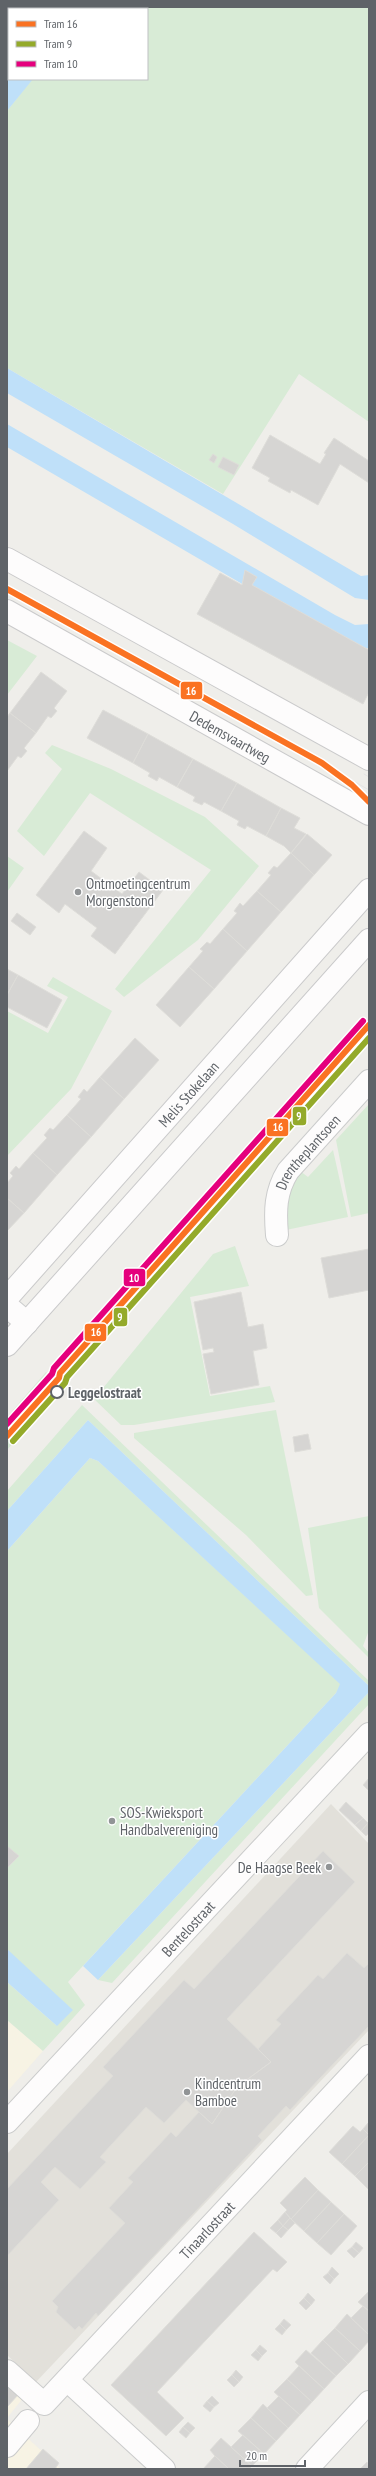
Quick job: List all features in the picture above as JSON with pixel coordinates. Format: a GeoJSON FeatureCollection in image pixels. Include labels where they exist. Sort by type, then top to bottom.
{"type":"FeatureCollection","features":[{"type":"Feature","properties":{"kind":"street"},"geometry":{"type":"LineString","coordinates":[[7,559],[369,759]]}},
{"type":"Feature","properties":{"kind":"street","name":"Dedemsvaartweg"},"geometry":{"type":"LineString","coordinates":[[7,611],[369,814]]}},
{"type":"Feature","properties":{"kind":"street","name":"Melis Stokelaan"},"geometry":{"type":"LineString","coordinates":[[7,1298],[369,890]]}},
{"type":"Feature","properties":{"kind":"street"},"geometry":{"type":"LineString","coordinates":[[7,1346],[369,940]]}},
{"type":"Feature","properties":{"kind":"street","name":"Drentheplantsoen"},"geometry":{"type":"LineString","coordinates":[[277,1235],[275,1209],[280,1184],[288,1171],[369,1081]]}},
{"type":"Feature","properties":{"kind":"street"},"geometry":{"type":"LineString","coordinates":[[7,1306],[27,1323]]}},
{"type":"Feature","properties":{"kind":"street","name":"Bentelostraat"},"geometry":{"type":"LineString","coordinates":[[7,2122],[369,1734]]}},
{"type":"Feature","properties":{"kind":"street","name":"Tinaarlostraat"},"geometry":{"type":"LineString","coordinates":[[7,2371],[44,2404],[369,2056]]}},
{"type":"Feature","properties":{"kind":"street"},"geometry":{"type":"LineString","coordinates":[[67,2380],[164,2469]]}},
{"type":"Feature","properties":{"kind":"street"},"geometry":{"type":"LineString","coordinates":[[307,2469],[369,2402]]}},
{"type":"Feature","properties":{"kind":"street"},"geometry":{"type":"LineString","coordinates":[[7,2446],[28,2421]]}},
{"type":"Feature","properties":{"kind":"shaded area","name":"Kindcentrum Bamboe"},"geometry":{"type":"Polygon","coordinates":[[[331,1804],[369,1844],[369,2030],[36,2382],[7,2355],[7,2154],[331,1804]]]}},
{"type":"Feature","properties":{"kind":"shaded area"},"geometry":{"type":"Polygon","coordinates":[[[7,2020],[43,2051],[7,2092],[7,2020]]]}},
{"type":"Feature","properties":{"kind":"shaded area"},"geometry":{"type":"Polygon","coordinates":[[[7,2382],[24,2397],[7,2418],[7,2382]]]}},
{"type":"Feature","properties":{"kind":"shaded area"},"geometry":{"type":"Polygon","coordinates":[[[7,2419],[61,2469],[7,2469],[7,2419]]]}},
{"type":"Feature","properties":{"kind":"green space"},"geometry":{"type":"Polygon","coordinates":[[[369,7],[369,422],[299,374],[223,494],[7,368],[7,111],[31,80],[148,80],[148,8],[90,8],[369,7]]]}},
{"type":"Feature","properties":{"kind":"green space"},"geometry":{"type":"Polygon","coordinates":[[[7,640],[37,656],[7,695],[7,640]]]}},
{"type":"Feature","properties":{"kind":"green space"},"geometry":{"type":"Polygon","coordinates":[[[52,745],[111,769],[205,817],[259,866],[198,940],[124,997],[115,989],[211,870],[90,793],[44,856],[17,831],[62,769],[45,753],[52,745]]]}},
{"type":"Feature","properties":{"kind":"green space"},"geometry":{"type":"Polygon","coordinates":[[[7,856],[24,868],[7,892],[7,856]]]}},
{"type":"Feature","properties":{"kind":"green space"},"geometry":{"type":"Polygon","coordinates":[[[53,977],[112,1011],[71,1089],[7,1156],[7,1011],[48,1033],[68,997],[47,986],[53,977]]]}},
{"type":"Feature","properties":{"kind":"green space"},"geometry":{"type":"Polygon","coordinates":[[[369,1104],[369,1213],[351,1217],[336,1140],[369,1104]]]}},
{"type":"Feature","properties":{"kind":"green space"},"geometry":{"type":"Polygon","coordinates":[[[333,1150],[348,1217],[286,1230],[288,1199],[300,1171],[308,1177],[333,1150]]]}},
{"type":"Feature","properties":{"kind":"green space"},"geometry":{"type":"Polygon","coordinates":[[[235,1246],[249,1286],[190,1297],[210,1396],[270,1386],[275,1402],[134,1425],[121,1425],[94,1399],[213,1254],[235,1246]]]}},
{"type":"Feature","properties":{"kind":"green space"},"geometry":{"type":"Polygon","coordinates":[[[46,1372],[62,1386],[7,1450],[7,1417],[46,1372]]]}},
{"type":"Feature","properties":{"kind":"green space"},"geometry":{"type":"Polygon","coordinates":[[[82,1405],[369,1681],[369,1686],[88,1420],[7,1511],[7,1491],[82,1405]]]}},
{"type":"Feature","properties":{"kind":"green space"},"geometry":{"type":"Polygon","coordinates":[[[276,1410],[313,1595],[306,1596],[246,1535],[134,1438],[134,1433],[276,1410]]]}},
{"type":"Feature","properties":{"kind":"green space","name":"SOS-Kwieksport Handbalvereniging"},"geometry":{"type":"Polygon","coordinates":[[[90,1458],[98,1461],[341,1684],[336,1693],[68,1982],[85,2005],[43,2051],[7,2020],[7,1982],[57,2026],[7,1949],[7,1551],[90,1458]]]}},
{"type":"Feature","properties":{"kind":"green space"},"geometry":{"type":"Polygon","coordinates":[[[369,1516],[369,1630],[363,1646],[369,1653],[369,1658],[319,1608],[308,1528],[369,1516]]]}},
{"type":"Feature","properties":{"kind":"green space"},"geometry":{"type":"Polygon","coordinates":[[[369,1692],[369,1704],[112,1983],[98,1980],[369,1692]]]}},
{"type":"Feature","properties":{"kind":"water"},"geometry":{"type":"Polygon","coordinates":[[[8,76],[8,80],[32,80],[7,111],[8,76]]]}},
{"type":"Feature","properties":{"kind":"water"},"geometry":{"type":"Polygon","coordinates":[[[7,368],[361,576],[369,575],[369,600],[355,598],[233,524],[7,393],[7,368]]]}},
{"type":"Feature","properties":{"kind":"water"},"geometry":{"type":"Polygon","coordinates":[[[7,424],[335,615],[355,625],[369,624],[369,648],[360,649],[335,638],[7,447],[7,424]]]}},
{"type":"Feature","properties":{"kind":"water"},"geometry":{"type":"Polygon","coordinates":[[[88,1420],[369,1686],[369,1692],[98,1980],[83,1966],[336,1693],[340,1684],[98,1461],[90,1458],[7,1551],[7,1511],[88,1420]]]}},
{"type":"Feature","properties":{"kind":"water"},"geometry":{"type":"Polygon","coordinates":[[[7,1949],[73,2010],[57,2026],[7,1982],[7,1949]]]}},
{"type":"Feature","properties":{"kind":"building"},"geometry":{"type":"Polygon","coordinates":[[[270,435],[320,464],[326,454],[324,453],[334,438],[369,461],[369,483],[340,464],[318,505],[291,490],[290,493],[268,481],[270,478],[252,468],[270,435]]]}},
{"type":"Feature","properties":{"kind":"building"},"geometry":{"type":"Polygon","coordinates":[[[213,454],[217,457],[214,463],[209,460],[213,454]]]}},
{"type":"Feature","properties":{"kind":"building"},"geometry":{"type":"Polygon","coordinates":[[[223,457],[239,465],[234,475],[218,467],[223,457]]]}},
{"type":"Feature","properties":{"kind":"building"},"geometry":{"type":"Polygon","coordinates":[[[245,570],[257,577],[252,585],[369,650],[369,692],[363,704],[197,614],[220,573],[242,585],[245,570]]]}},
{"type":"Feature","properties":{"kind":"building"},"geometry":{"type":"Polygon","coordinates":[[[41,672],[67,691],[54,708],[57,711],[51,718],[48,716],[36,733],[10,713],[41,672]]]}},
{"type":"Feature","properties":{"kind":"building"},"geometry":{"type":"Polygon","coordinates":[[[103,710],[148,734],[133,763],[87,738],[103,710]]]}},
{"type":"Feature","properties":{"kind":"building"},"geometry":{"type":"Polygon","coordinates":[[[10,713],[36,733],[24,748],[27,751],[21,758],[18,756],[7,771],[7,717],[10,713]]]}},
{"type":"Feature","properties":{"kind":"building"},"geometry":{"type":"Polygon","coordinates":[[[148,734],[193,759],[177,787],[159,777],[157,781],[148,776],[150,773],[133,763],[148,734]]]}},
{"type":"Feature","properties":{"kind":"building"},"geometry":{"type":"Polygon","coordinates":[[[193,759],[237,783],[221,811],[204,802],[202,805],[193,801],[195,797],[177,787],[193,759]]]}},
{"type":"Feature","properties":{"kind":"building"},"geometry":{"type":"Polygon","coordinates":[[[237,783],[281,808],[266,836],[247,826],[245,829],[237,825],[239,821],[221,811],[237,783]]]}},
{"type":"Feature","properties":{"kind":"building"},"geometry":{"type":"Polygon","coordinates":[[[281,808],[300,818],[294,828],[306,834],[291,853],[284,846],[266,836],[281,808]]]}},
{"type":"Feature","properties":{"kind":"building","name":"Ontmoetingcentrum Morgenstond"},"geometry":{"type":"Polygon","coordinates":[[[84,831],[107,848],[91,871],[122,894],[139,872],[163,890],[115,954],[91,936],[97,928],[65,904],[59,913],[36,895],[84,831]]]}},
{"type":"Feature","properties":{"kind":"building"},"geometry":{"type":"Polygon","coordinates":[[[307,834],[332,855],[314,875],[291,853],[307,834]]]}},
{"type":"Feature","properties":{"kind":"building"},"geometry":{"type":"Polygon","coordinates":[[[291,853],[314,875],[281,912],[257,891],[271,875],[268,873],[274,866],[277,868],[291,853]]]}},
{"type":"Feature","properties":{"kind":"building"},"geometry":{"type":"Polygon","coordinates":[[[257,891],[281,912],[247,951],[223,929],[237,913],[234,911],[240,903],[243,906],[257,891]]]}},
{"type":"Feature","properties":{"kind":"building"},"geometry":{"type":"Polygon","coordinates":[[[17,913],[36,927],[30,935],[11,921],[17,913]]]}},
{"type":"Feature","properties":{"kind":"building"},"geometry":{"type":"Polygon","coordinates":[[[223,929],[247,951],[214,989],[189,967],[203,951],[200,949],[207,942],[210,944],[223,929]]]}},
{"type":"Feature","properties":{"kind":"building"},"geometry":{"type":"Polygon","coordinates":[[[189,967],[214,989],[180,1027],[156,1005],[189,967]]]}},
{"type":"Feature","properties":{"kind":"building"},"geometry":{"type":"Polygon","coordinates":[[[7,969],[18,975],[7,995],[7,969]]]}},
{"type":"Feature","properties":{"kind":"building"},"geometry":{"type":"Polygon","coordinates":[[[18,975],[62,1000],[47,1028],[7,1007],[7,995],[18,975]]]}},
{"type":"Feature","properties":{"kind":"building"},"geometry":{"type":"Polygon","coordinates":[[[135,1038],[159,1060],[124,1099],[100,1077],[135,1038]]]}},
{"type":"Feature","properties":{"kind":"building"},"geometry":{"type":"Polygon","coordinates":[[[100,1077],[124,1099],[91,1137],[67,1115],[81,1099],[78,1097],[84,1089],[87,1092],[100,1077]]]}},
{"type":"Feature","properties":{"kind":"building"},"geometry":{"type":"Polygon","coordinates":[[[67,1115],[91,1137],[57,1175],[33,1153],[47,1138],[44,1135],[50,1128],[53,1130],[67,1115]]]}},
{"type":"Feature","properties":{"kind":"building"},"geometry":{"type":"Polygon","coordinates":[[[33,1153],[57,1175],[24,1213],[7,1198],[7,1183],[13,1176],[10,1173],[16,1166],[19,1169],[33,1153]]]}},
{"type":"Feature","properties":{"kind":"building"},"geometry":{"type":"Polygon","coordinates":[[[7,1198],[24,1213],[7,1231],[7,1198]]]}},
{"type":"Feature","properties":{"kind":"building"},"geometry":{"type":"Polygon","coordinates":[[[369,1249],[369,1290],[329,1298],[321,1258],[369,1249]]]}},
{"type":"Feature","properties":{"kind":"building"},"geometry":{"type":"Polygon","coordinates":[[[241,1292],[248,1327],[263,1324],[267,1348],[253,1351],[259,1385],[211,1394],[203,1354],[214,1352],[213,1348],[203,1350],[194,1302],[241,1292]]]}},
{"type":"Feature","properties":{"kind":"building"},"geometry":{"type":"Polygon","coordinates":[[[308,1434],[311,1449],[295,1452],[293,1437],[308,1434]]]}},
{"type":"Feature","properties":{"kind":"building"},"geometry":{"type":"Polygon","coordinates":[[[369,1778],[369,1791],[363,1785],[369,1778]]]}},
{"type":"Feature","properties":{"kind":"building"},"geometry":{"type":"Polygon","coordinates":[[[346,1802],[363,1818],[355,1825],[339,1810],[346,1802]]]}},
{"type":"Feature","properties":{"kind":"building"},"geometry":{"type":"Polygon","coordinates":[[[363,1818],[368,1823],[361,1831],[355,1825],[363,1818]]]}},
{"type":"Feature","properties":{"kind":"building"},"geometry":{"type":"Polygon","coordinates":[[[368,1823],[369,1833],[366,1836],[361,1831],[368,1823]]]}},
{"type":"Feature","properties":{"kind":"building"},"geometry":{"type":"Polygon","coordinates":[[[7,1846],[19,1856],[7,1868],[7,1846]]]}},
{"type":"Feature","properties":{"kind":"building"},"geometry":{"type":"Polygon","coordinates":[[[323,1851],[355,1882],[227,2019],[271,2062],[237,2087],[212,2124],[186,2100],[164,2123],[146,2107],[100,2157],[106,2162],[80,2189],[55,2167],[41,2182],[59,2200],[7,2256],[7,2189],[113,2076],[103,2067],[184,1980],[194,1989],[323,1851]]]}},
{"type":"Feature","properties":{"kind":"building"},"geometry":{"type":"Polygon","coordinates":[[[347,1953],[364,1968],[369,1963],[369,2026],[290,2110],[286,2106],[271,2122],[258,2136],[262,2140],[98,2316],[96,2313],[82,2329],[79,2326],[75,2330],[56,2312],[58,2307],[52,2301],[125,2223],[109,2208],[133,2182],[128,2178],[171,2132],[176,2137],[199,2112],[212,2124],[237,2087],[271,2062],[258,2049],[281,2024],[276,2020],[318,1975],[323,1979],[347,1953]]]}},
{"type":"Feature","properties":{"kind":"building"},"geometry":{"type":"Polygon","coordinates":[[[368,2123],[369,2133],[368,2134],[363,2129],[368,2123]]]}},
{"type":"Feature","properties":{"kind":"building"},"geometry":{"type":"Polygon","coordinates":[[[353,2126],[360,2132],[363,2129],[369,2135],[342,2164],[329,2152],[353,2126]]]}},
{"type":"Feature","properties":{"kind":"building"},"geometry":{"type":"Polygon","coordinates":[[[369,2135],[369,2162],[355,2176],[342,2164],[369,2135]]]}},
{"type":"Feature","properties":{"kind":"building"},"geometry":{"type":"Polygon","coordinates":[[[369,2162],[369,2188],[368,2189],[355,2176],[369,2162]]]}},
{"type":"Feature","properties":{"kind":"building"},"geometry":{"type":"Polygon","coordinates":[[[305,2177],[318,2190],[291,2219],[285,2212],[287,2210],[280,2203],[305,2177]]]}},
{"type":"Feature","properties":{"kind":"building"},"geometry":{"type":"Polygon","coordinates":[[[318,2190],[331,2202],[304,2231],[291,2219],[318,2190]]]}},
{"type":"Feature","properties":{"kind":"building"},"geometry":{"type":"Polygon","coordinates":[[[331,2202],[344,2214],[317,2243],[304,2231],[331,2202]]]}},
{"type":"Feature","properties":{"kind":"building"},"geometry":{"type":"Polygon","coordinates":[[[285,2212],[290,2218],[283,2226],[278,2220],[285,2212]]]}},
{"type":"Feature","properties":{"kind":"building"},"geometry":{"type":"Polygon","coordinates":[[[344,2214],[357,2226],[331,2255],[317,2243],[344,2214]]]}},
{"type":"Feature","properties":{"kind":"building"},"geometry":{"type":"Polygon","coordinates":[[[290,2218],[295,2223],[288,2230],[283,2226],[290,2218]]]}},
{"type":"Feature","properties":{"kind":"building"},"geometry":{"type":"Polygon","coordinates":[[[278,2220],[283,2226],[276,2233],[270,2228],[278,2220]]]}},
{"type":"Feature","properties":{"kind":"building"},"geometry":{"type":"Polygon","coordinates":[[[283,2226],[288,2230],[281,2238],[276,2233],[283,2226]]]}},
{"type":"Feature","properties":{"kind":"building"},"geometry":{"type":"Polygon","coordinates":[[[254,2232],[287,2262],[277,2272],[273,2269],[157,2392],[184,2418],[166,2436],[111,2385],[254,2232]]]}},
{"type":"Feature","properties":{"kind":"building"},"geometry":{"type":"Polygon","coordinates":[[[356,2242],[363,2248],[359,2253],[352,2247],[356,2242]]]}},
{"type":"Feature","properties":{"kind":"building"},"geometry":{"type":"Polygon","coordinates":[[[352,2247],[359,2253],[354,2258],[347,2251],[352,2247]]]}},
{"type":"Feature","properties":{"kind":"building"},"geometry":{"type":"Polygon","coordinates":[[[332,2267],[339,2274],[334,2279],[328,2273],[332,2267]]]}},
{"type":"Feature","properties":{"kind":"building"},"geometry":{"type":"Polygon","coordinates":[[[328,2273],[334,2279],[330,2284],[323,2277],[328,2273]]]}},
{"type":"Feature","properties":{"kind":"building"},"geometry":{"type":"Polygon","coordinates":[[[369,2291],[369,2311],[358,2302],[369,2291]]]}},
{"type":"Feature","properties":{"kind":"building"},"geometry":{"type":"Polygon","coordinates":[[[308,2293],[315,2300],[311,2305],[304,2298],[308,2293]]]}},
{"type":"Feature","properties":{"kind":"building"},"geometry":{"type":"Polygon","coordinates":[[[304,2298],[311,2305],[306,2310],[299,2303],[304,2298]]]}},
{"type":"Feature","properties":{"kind":"building"},"geometry":{"type":"Polygon","coordinates":[[[363,2306],[369,2311],[369,2335],[351,2318],[363,2306]]]}},
{"type":"Feature","properties":{"kind":"building"},"geometry":{"type":"Polygon","coordinates":[[[347,2314],[369,2335],[369,2341],[360,2351],[335,2328],[347,2314]]]}},
{"type":"Feature","properties":{"kind":"building"},"geometry":{"type":"Polygon","coordinates":[[[284,2319],[291,2325],[286,2330],[280,2324],[284,2319]]]}},
{"type":"Feature","properties":{"kind":"building"},"geometry":{"type":"Polygon","coordinates":[[[280,2324],[286,2330],[282,2335],[275,2329],[280,2324]]]}},
{"type":"Feature","properties":{"kind":"building"},"geometry":{"type":"Polygon","coordinates":[[[335,2328],[360,2351],[348,2364],[323,2340],[335,2328]]]}},
{"type":"Feature","properties":{"kind":"building"},"geometry":{"type":"Polygon","coordinates":[[[323,2340],[348,2364],[336,2376],[311,2353],[323,2340]]]}},
{"type":"Feature","properties":{"kind":"building"},"geometry":{"type":"Polygon","coordinates":[[[260,2345],[267,2351],[262,2356],[256,2350],[260,2345]]]}},
{"type":"Feature","properties":{"kind":"building"},"geometry":{"type":"Polygon","coordinates":[[[256,2350],[262,2356],[258,2361],[251,2355],[256,2350]]]}},
{"type":"Feature","properties":{"kind":"building"},"geometry":{"type":"Polygon","coordinates":[[[306,2350],[336,2376],[324,2389],[295,2362],[306,2350]]]}},
{"type":"Feature","properties":{"kind":"building"},"geometry":{"type":"Polygon","coordinates":[[[299,2366],[324,2389],[312,2402],[287,2379],[299,2366]]]}},
{"type":"Feature","properties":{"kind":"building"},"geometry":{"type":"Polygon","coordinates":[[[236,2370],[243,2377],[239,2382],[232,2375],[236,2370]]]}},
{"type":"Feature","properties":{"kind":"building"},"geometry":{"type":"Polygon","coordinates":[[[232,2375],[239,2382],[234,2387],[227,2380],[232,2375]]]}},
{"type":"Feature","properties":{"kind":"building"},"geometry":{"type":"Polygon","coordinates":[[[287,2379],[312,2402],[300,2415],[274,2392],[287,2379]]]}},
{"type":"Feature","properties":{"kind":"building"},"geometry":{"type":"Polygon","coordinates":[[[7,2385],[18,2395],[7,2407],[7,2385]]]}},
{"type":"Feature","properties":{"kind":"building"},"geometry":{"type":"Polygon","coordinates":[[[212,2396],[219,2403],[214,2407],[207,2401],[212,2396]]]}},
{"type":"Feature","properties":{"kind":"building"},"geometry":{"type":"Polygon","coordinates":[[[279,2396],[300,2415],[288,2428],[267,2408],[279,2396]]]}},
{"type":"Feature","properties":{"kind":"building"},"geometry":{"type":"Polygon","coordinates":[[[207,2401],[214,2407],[210,2412],[203,2406],[207,2401]]]}},
{"type":"Feature","properties":{"kind":"building"},"geometry":{"type":"Polygon","coordinates":[[[263,2404],[288,2428],[276,2441],[251,2418],[263,2404]]]}},
{"type":"Feature","properties":{"kind":"building"},"geometry":{"type":"Polygon","coordinates":[[[251,2418],[276,2441],[264,2454],[238,2431],[251,2418]]]}},
{"type":"Feature","properties":{"kind":"building"},"geometry":{"type":"Polygon","coordinates":[[[188,2422],[195,2428],[190,2433],[183,2427],[188,2422]]]}},
{"type":"Feature","properties":{"kind":"building"},"geometry":{"type":"Polygon","coordinates":[[[183,2427],[190,2433],[186,2438],[179,2432],[183,2427]]]}},
{"type":"Feature","properties":{"kind":"building"},"geometry":{"type":"Polygon","coordinates":[[[243,2435],[264,2454],[252,2466],[231,2447],[243,2435]]]}},
{"type":"Feature","properties":{"kind":"building"},"geometry":{"type":"Polygon","coordinates":[[[221,2438],[252,2466],[249,2469],[229,2469],[215,2456],[210,2450],[221,2438]]]}},
{"type":"Feature","properties":{"kind":"building"},"geometry":{"type":"Polygon","coordinates":[[[43,2449],[59,2463],[55,2469],[26,2469],[43,2449]]]}},
{"type":"Feature","properties":{"kind":"building"},"geometry":{"type":"Polygon","coordinates":[[[215,2456],[229,2469],[203,2469],[215,2456]]]}},
{"type":"Feature","properties":{"kind":"building"},"geometry":{"type":"Polygon","coordinates":[[[367,2462],[369,2469],[360,2469],[367,2462]]]}},
{"type":"Feature","properties":{"kind":"tram line","name":"16"},"geometry":{"type":"LineString","coordinates":[[7,589],[322,763],[352,785],[369,802]]}},
{"type":"Feature","properties":{"kind":"tram line"},"geometry":{"type":"LineString","coordinates":[[322,763],[369,790]]}},
{"type":"Feature","properties":{"kind":"tram line"},"geometry":{"type":"LineString","coordinates":[[364,774],[369,777]]}},
{"type":"Feature","properties":{"kind":"tram line","name":"10"},"geometry":{"type":"LineString","coordinates":[[7,1424],[52,1374],[54,1368],[363,1021]]}},
{"type":"Feature","properties":{"kind":"tram line","name":"16"},"geometry":{"type":"LineString","coordinates":[[7,1436],[59,1378],[60,1373],[369,1025]]}},
{"type":"Feature","properties":{"kind":"tram line","name":"9"},"geometry":{"type":"LineString","coordinates":[[13,1441],[65,1383],[67,1377],[369,1038]]}},
{"type":"Feature","properties":{"kind":"place","name":"Ontmoetingcentrum Morgenstond"},"geometry":{"type":"Point","coordinates":[78,892]}},
{"type":"Feature","properties":{"kind":"place","name":"Leggelostraat"},"geometry":{"type":"Point","coordinates":[57,1392]}},
{"type":"Feature","properties":{"kind":"place","name":"SOS-Kwieksport Handbalvereniging"},"geometry":{"type":"Point","coordinates":[112,1821]}},
{"type":"Feature","properties":{"kind":"place","name":"De Haagse Beek"},"geometry":{"type":"Point","coordinates":[329,1867]}},
{"type":"Feature","properties":{"kind":"place","name":"Kindcentrum Bamboe"},"geometry":{"type":"Point","coordinates":[187,2092]}}]}
